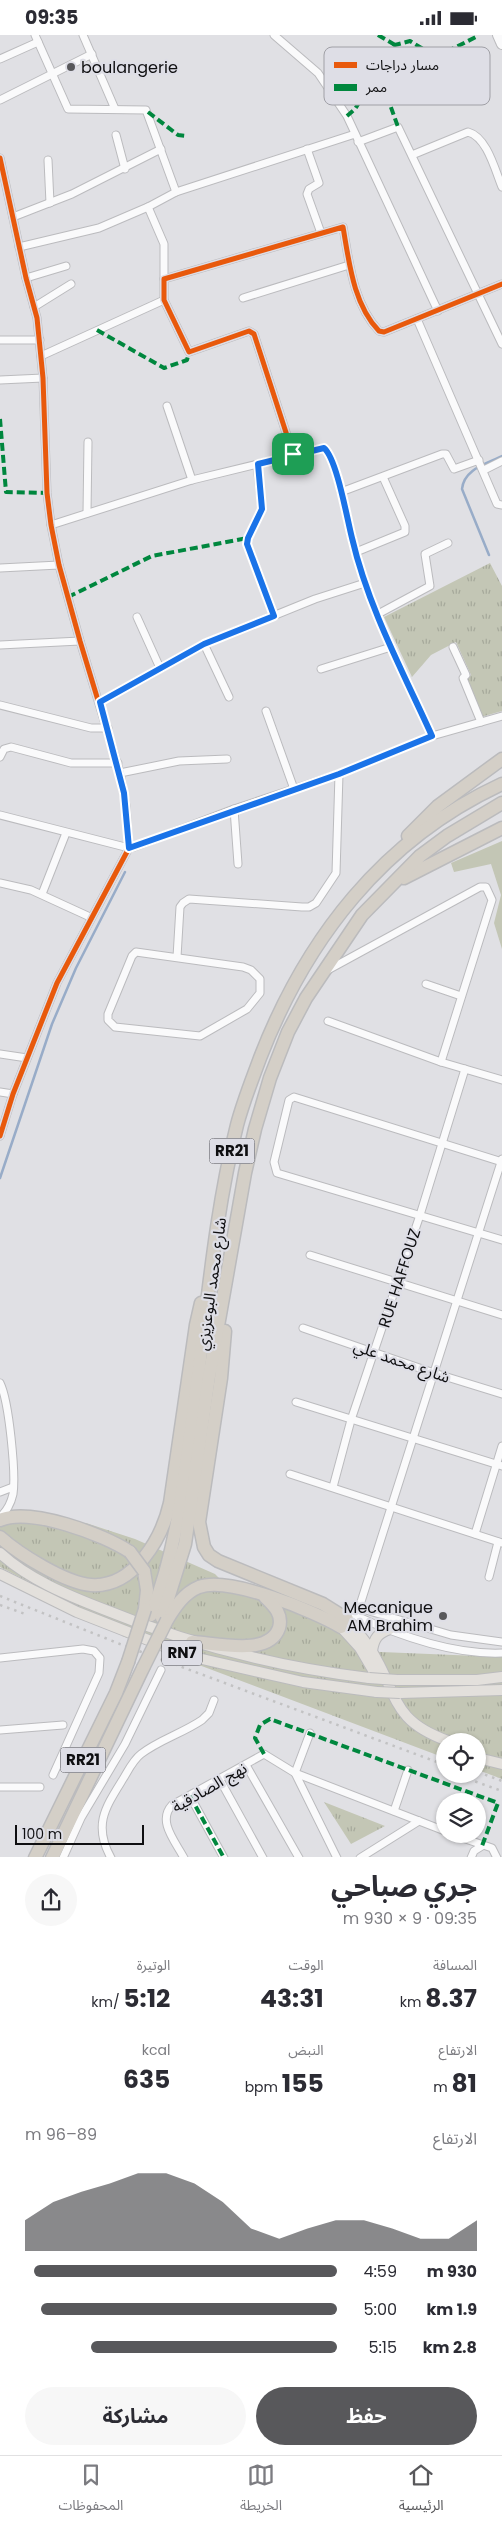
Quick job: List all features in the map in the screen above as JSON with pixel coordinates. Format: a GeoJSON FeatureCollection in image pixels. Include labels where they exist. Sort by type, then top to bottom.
{"type":"FeatureCollection","features":[{"type":"Feature","properties":{"kind":"highway"},"geometry":{"type":"LineString","coordinates":[[377,870],[438,807],[502,759]]}},
{"type":"Feature","properties":{"kind":"highway","name":"شارع محمد البوعزيزي"},"geometry":{"type":"LineString","coordinates":[[157,1615],[173,1552],[216,1243],[237,1125],[246,1095],[276,1019],[320,942],[355,893],[377,870],[417,837],[452,812],[502,784]]}},
{"type":"Feature","properties":{"kind":"highway","name":"شارع محمد البوعزيزي"},"geometry":{"type":"LineString","coordinates":[[157,1615],[186,1544],[210,1377],[245,1173],[270,1078],[288,1032],[306,998],[362,915],[390,885],[420,856],[447,836],[502,803]]}},
{"type":"Feature","properties":{"kind":"highway"},"geometry":{"type":"LineString","coordinates":[[390,885],[502,828]]}},
{"type":"Feature","properties":{"kind":"highway"},"geometry":{"type":"LineString","coordinates":[[0,1537],[31,1559],[63,1576],[91,1585],[103,1584],[119,1579],[150,1551],[164,1527],[170,1503],[196,1325],[216,1243]]}},
{"type":"Feature","properties":{"kind":"highway"},"geometry":{"type":"LineString","coordinates":[[234,1244],[221,1378],[199,1522],[204,1547],[209,1555],[218,1561],[322,1604],[347,1620]]}},
{"type":"Feature","properties":{"kind":"highway"},"geometry":{"type":"LineString","coordinates":[[0,1518],[18,1515],[52,1522],[87,1532],[130,1552],[144,1571],[147,1590],[157,1615],[203,1586],[220,1585],[262,1594],[297,1607],[347,1620]]}},
{"type":"Feature","properties":{"kind":"highway"},"geometry":{"type":"LineString","coordinates":[[192,1642],[252,1646],[268,1641],[276,1635],[280,1617],[276,1607],[262,1594]]}},
{"type":"Feature","properties":{"kind":"highway","name":"RR21"},"geometry":{"type":"LineString","coordinates":[[35,1857],[112,1701],[128,1662],[157,1615]]}},
{"type":"Feature","properties":{"kind":"highway","name":"RR21"},"geometry":{"type":"LineString","coordinates":[[52,1857],[143,1668],[157,1615]]}},
{"type":"Feature","properties":{"kind":"main road"},"geometry":{"type":"LineString","coordinates":[[498,35],[502,44]]}},
{"type":"Feature","properties":{"kind":"main road","name":"RN7"},"geometry":{"type":"LineString","coordinates":[[0,1553],[27,1573],[84,1602],[141,1625],[226,1653],[281,1665],[369,1678],[477,1680],[502,1677]]}},
{"type":"Feature","properties":{"kind":"main road","name":"RN7"},"geometry":{"type":"LineString","coordinates":[[0,1574],[70,1609],[190,1656],[303,1682],[377,1692],[502,1690]]}},
{"type":"Feature","properties":{"kind":"main road"},"geometry":{"type":"LineString","coordinates":[[347,1620],[372,1651],[393,1696],[405,1714],[421,1729],[436,1736]]}},
{"type":"Feature","properties":{"kind":"main road"},"geometry":{"type":"LineString","coordinates":[[347,1620],[360,1648],[400,1718],[417,1735],[436,1743]]}},
{"type":"Feature","properties":{"kind":"main road"},"geometry":{"type":"LineString","coordinates":[[372,1651],[374,1641],[379,1633],[390,1629]]}},
{"type":"Feature","properties":{"kind":"main road"},"geometry":{"type":"LineString","coordinates":[[482,1691],[502,1695]]}},
{"type":"Feature","properties":{"kind":"main road"},"geometry":{"type":"LineString","coordinates":[[486,1753],[502,1757]]}},
{"type":"Feature","properties":{"kind":"main road"},"geometry":{"type":"LineString","coordinates":[[486,1760],[502,1764]]}},
{"type":"Feature","properties":{"kind":"street"},"geometry":{"type":"LineString","coordinates":[[83,35],[115,109]]}},
{"type":"Feature","properties":{"kind":"street"},"geometry":{"type":"LineString","coordinates":[[274,35],[318,73],[324,82]]}},
{"type":"Feature","properties":{"kind":"street"},"geometry":{"type":"LineString","coordinates":[[0,59],[36,38],[68,109],[146,110],[176,192]]}},
{"type":"Feature","properties":{"kind":"street"},"geometry":{"type":"LineString","coordinates":[[0,100],[92,54]]}},
{"type":"Feature","properties":{"kind":"street"},"geometry":{"type":"LineString","coordinates":[[340,105],[347,116],[438,311]]}},
{"type":"Feature","properties":{"kind":"street"},"geometry":{"type":"LineString","coordinates":[[358,142],[398,127],[477,295],[502,343]]}},
{"type":"Feature","properties":{"kind":"street"},"geometry":{"type":"LineString","coordinates":[[412,155],[468,132],[474,133],[481,139],[502,187]]}},
{"type":"Feature","properties":{"kind":"street"},"geometry":{"type":"LineString","coordinates":[[19,247],[99,228],[148,207],[176,192],[355,134]]}},
{"type":"Feature","properties":{"kind":"street"},"geometry":{"type":"LineString","coordinates":[[116,135],[125,169]]}},
{"type":"Feature","properties":{"kind":"street"},"geometry":{"type":"LineString","coordinates":[[12,217],[50,203],[125,169],[161,149]]}},
{"type":"Feature","properties":{"kind":"street"},"geometry":{"type":"LineString","coordinates":[[307,149],[319,183],[309,189],[307,194],[322,233]]}},
{"type":"Feature","properties":{"kind":"street"},"geometry":{"type":"LineString","coordinates":[[0,159],[40,340],[47,493],[59,565],[80,641],[118,763],[126,806],[129,848],[56,983],[13,1094],[0,1136]]}},
{"type":"Feature","properties":{"kind":"street"},"geometry":{"type":"LineString","coordinates":[[48,160],[50,203]]}},
{"type":"Feature","properties":{"kind":"street"},"geometry":{"type":"LineString","coordinates":[[148,207],[164,244],[164,300],[189,351],[252,332],[293,454]]}},
{"type":"Feature","properties":{"kind":"street"},"geometry":{"type":"LineString","coordinates":[[164,279],[342,227],[349,265],[356,289],[364,307],[379,331],[384,332],[502,284]]}},
{"type":"Feature","properties":{"kind":"street"},"geometry":{"type":"LineString","coordinates":[[243,298],[349,265]]}},
{"type":"Feature","properties":{"kind":"street"},"geometry":{"type":"LineString","coordinates":[[26,278],[66,266]]}},
{"type":"Feature","properties":{"kind":"street"},"geometry":{"type":"LineString","coordinates":[[34,307],[71,284]]}},
{"type":"Feature","properties":{"kind":"street"},"geometry":{"type":"LineString","coordinates":[[41,356],[164,300]]}},
{"type":"Feature","properties":{"kind":"street"},"geometry":{"type":"LineString","coordinates":[[417,319],[484,470],[497,504],[502,505]]}},
{"type":"Feature","properties":{"kind":"street"},"geometry":{"type":"LineString","coordinates":[[0,340],[40,340]]}},
{"type":"Feature","properties":{"kind":"street"},"geometry":{"type":"LineString","coordinates":[[0,380],[43,378]]}},
{"type":"Feature","properties":{"kind":"street"},"geometry":{"type":"LineString","coordinates":[[167,406],[192,480]]}},
{"type":"Feature","properties":{"kind":"street"},"geometry":{"type":"LineString","coordinates":[[87,513],[88,442]]}},
{"type":"Feature","properties":{"kind":"street"},"geometry":{"type":"LineString","coordinates":[[52,525],[192,480],[324,448],[330,455],[366,583],[391,647],[432,736]]}},
{"type":"Feature","properties":{"kind":"street"},"geometry":{"type":"LineString","coordinates":[[341,492],[442,454],[446,454],[454,469],[479,460]]}},
{"type":"Feature","properties":{"kind":"street"},"geometry":{"type":"LineString","coordinates":[[484,470],[502,461]]}},
{"type":"Feature","properties":{"kind":"street"},"geometry":{"type":"LineString","coordinates":[[258,464],[262,509],[247,544],[274,616]]}},
{"type":"Feature","properties":{"kind":"street"},"geometry":{"type":"LineString","coordinates":[[356,552],[405,533],[405,526],[383,477]]}},
{"type":"Feature","properties":{"kind":"street"},"geometry":{"type":"LineString","coordinates":[[378,614],[430,586],[425,554],[448,543]]}},
{"type":"Feature","properties":{"kind":"street"},"geometry":{"type":"LineString","coordinates":[[0,569],[59,565]]}},
{"type":"Feature","properties":{"kind":"street"},"geometry":{"type":"LineString","coordinates":[[100,702],[204,644],[274,616],[366,583]]}},
{"type":"Feature","properties":{"kind":"street"},"geometry":{"type":"LineString","coordinates":[[137,617],[160,668]]}},
{"type":"Feature","properties":{"kind":"street"},"geometry":{"type":"LineString","coordinates":[[0,645],[80,641]]}},
{"type":"Feature","properties":{"kind":"street"},"geometry":{"type":"LineString","coordinates":[[204,644],[229,697]]}},
{"type":"Feature","properties":{"kind":"street"},"geometry":{"type":"LineString","coordinates":[[321,669],[391,647]]}},
{"type":"Feature","properties":{"kind":"street"},"geometry":{"type":"LineString","coordinates":[[453,647],[466,675],[463,678],[481,722]]}},
{"type":"Feature","properties":{"kind":"street"},"geometry":{"type":"LineString","coordinates":[[0,705],[91,728],[108,728]]}},
{"type":"Feature","properties":{"kind":"street"},"geometry":{"type":"LineString","coordinates":[[266,711],[294,789]]}},
{"type":"Feature","properties":{"kind":"street"},"geometry":{"type":"LineString","coordinates":[[0,815],[129,848],[234,809],[339,774],[432,736],[502,717]]}},
{"type":"Feature","properties":{"kind":"street"},"geometry":{"type":"LineString","coordinates":[[0,757],[4,749],[11,747],[71,763],[118,763]]}},
{"type":"Feature","properties":{"kind":"street"},"geometry":{"type":"LineString","coordinates":[[120,773],[180,761],[227,759]]}},
{"type":"Feature","properties":{"kind":"street"},"geometry":{"type":"LineString","coordinates":[[178,957],[180,907],[185,901],[302,907],[309,907],[316,903],[336,873],[339,774]]}},
{"type":"Feature","properties":{"kind":"street"},"geometry":{"type":"LineString","coordinates":[[234,809],[238,864]]}},
{"type":"Feature","properties":{"kind":"street"},"geometry":{"type":"LineString","coordinates":[[42,894],[66,833]]}},
{"type":"Feature","properties":{"kind":"street"},"geometry":{"type":"LineString","coordinates":[[0,883],[42,894],[90,917]]}},
{"type":"Feature","properties":{"kind":"street"},"geometry":{"type":"LineString","coordinates":[[324,973],[480,887],[486,887],[492,900],[441,1062]]}},
{"type":"Feature","properties":{"kind":"street"},"geometry":{"type":"LineString","coordinates":[[134,953],[178,957],[233,964],[251,970],[260,979],[260,993],[246,1009],[200,1036],[119,1028],[111,1025],[108,1015],[134,953]]}},
{"type":"Feature","properties":{"kind":"street"},"geometry":{"type":"LineString","coordinates":[[426,984],[461,996]]}},
{"type":"Feature","properties":{"kind":"street"},"geometry":{"type":"LineString","coordinates":[[328,1021],[441,1062],[502,1080]]}},
{"type":"Feature","properties":{"kind":"street"},"geometry":{"type":"LineString","coordinates":[[0,1054],[27,1058]]}},
{"type":"Feature","properties":{"kind":"street","name":"RUE HAFFOUZ"},"geometry":{"type":"LineString","coordinates":[[332,1487],[351,1421],[420,1215],[465,1069]]}},
{"type":"Feature","properties":{"kind":"street"},"geometry":{"type":"LineString","coordinates":[[0,1092],[13,1094]]}},
{"type":"Feature","properties":{"kind":"street"},"geometry":{"type":"LineString","coordinates":[[347,1620],[359,1608],[414,1439],[434,1373],[479,1233],[502,1161],[294,1097],[289,1100],[274,1162],[277,1173],[420,1215],[479,1233],[502,1240]]}},
{"type":"Feature","properties":{"kind":"street"},"geometry":{"type":"LineString","coordinates":[[310,1255],[502,1315]]}},
{"type":"Feature","properties":{"kind":"street","name":"شارع محمد علي"},"geometry":{"type":"LineString","coordinates":[[303,1328],[502,1394]]}},
{"type":"Feature","properties":{"kind":"street"},"geometry":{"type":"LineString","coordinates":[[0,1383],[7,1404],[13,1487],[10,1506],[0,1518]]}},
{"type":"Feature","properties":{"kind":"street"},"geometry":{"type":"LineString","coordinates":[[296,1401],[351,1421],[499,1465]]}},
{"type":"Feature","properties":{"kind":"street"},"geometry":{"type":"LineString","coordinates":[[475,1534],[499,1465],[502,1446]]}},
{"type":"Feature","properties":{"kind":"street"},"geometry":{"type":"LineString","coordinates":[[290,1474],[500,1543],[489,1577]]}},
{"type":"Feature","properties":{"kind":"street"},"geometry":{"type":"LineString","coordinates":[[0,1492],[13,1487]]}},
{"type":"Feature","properties":{"kind":"street"},"geometry":{"type":"LineString","coordinates":[[347,1620],[390,1629],[418,1639],[457,1649],[501,1653],[502,1641],[463,1637],[359,1608]]}},
{"type":"Feature","properties":{"kind":"street"},"geometry":{"type":"LineString","coordinates":[[418,1639],[424,1627]]}},
{"type":"Feature","properties":{"kind":"street"},"geometry":{"type":"LineString","coordinates":[[0,1658],[82,1649],[94,1651],[100,1657],[99,1673],[53,1775]]}},
{"type":"Feature","properties":{"kind":"street"},"geometry":{"type":"LineString","coordinates":[[63,1857],[81,1818],[125,1744],[161,1670]]}},
{"type":"Feature","properties":{"kind":"street"},"geometry":{"type":"LineString","coordinates":[[111,1857],[104,1845],[101,1828],[105,1809],[132,1765],[140,1755],[150,1748],[202,1720],[209,1713],[214,1700]]}},
{"type":"Feature","properties":{"kind":"street"},"geometry":{"type":"LineString","coordinates":[[0,1730],[63,1725]]}},
{"type":"Feature","properties":{"kind":"street"},"geometry":{"type":"LineString","coordinates":[[310,1733],[295,1773],[338,1857]]}},
{"type":"Feature","properties":{"kind":"street","name":"نهج الصادقية"},"geometry":{"type":"LineString","coordinates":[[184,1857],[165,1818],[166,1811],[172,1805],[264,1754],[295,1773],[436,1828]]}},
{"type":"Feature","properties":{"kind":"street"},"geometry":{"type":"LineString","coordinates":[[246,1765],[299,1857]]}},
{"type":"Feature","properties":{"kind":"street"},"geometry":{"type":"LineString","coordinates":[[394,1811],[408,1770]]}},
{"type":"Feature","properties":{"kind":"street"},"geometry":{"type":"LineString","coordinates":[[220,1780],[263,1857]]}},
{"type":"Feature","properties":{"kind":"street"},"geometry":{"type":"LineString","coordinates":[[0,1787],[40,1787]]}},
{"type":"Feature","properties":{"kind":"street"},"geometry":{"type":"LineString","coordinates":[[190,1796],[224,1857]]}},
{"type":"Feature","properties":{"kind":"street"},"geometry":{"type":"LineString","coordinates":[[360,1857],[419,1821]]}},
{"type":"Feature","properties":{"kind":"street"},"geometry":{"type":"LineString","coordinates":[[474,1843],[492,1848],[497,1857]]}},
{"type":"Feature","properties":{"kind":"street"},"geometry":{"type":"LineString","coordinates":[[470,1857],[482,1846]]}},
{"type":"Feature","properties":{"kind":"green space"},"geometry":{"type":"Polygon","coordinates":[[[490,563],[502,586],[502,711],[481,717],[466,679],[471,675],[456,642],[431,655],[412,677],[384,617],[490,563]]]}},
{"type":"Feature","properties":{"kind":"green space"},"geometry":{"type":"Polygon","coordinates":[[[502,841],[502,949],[494,923],[501,895],[491,864],[454,872],[451,863],[502,841]]]}},
{"type":"Feature","properties":{"kind":"green space"},"geometry":{"type":"Polygon","coordinates":[[[0,1512],[49,1522],[86,1523],[135,1539],[215,1574],[228,1587],[329,1625],[341,1634],[357,1651],[502,1657],[502,1779],[486,1773],[486,1733],[436,1733],[436,1755],[122,1636],[127,1627],[78,1607],[0,1567],[0,1512]]]}},
{"type":"Feature","properties":{"kind":"green space"},"geometry":{"type":"Polygon","coordinates":[[[324,1802],[385,1826],[351,1844],[324,1802]]]}},
{"type":"Feature","properties":{"kind":"waterway"},"geometry":{"type":"LineString","coordinates":[[489,555],[462,489],[464,482],[471,472],[502,456]]}},
{"type":"Feature","properties":{"kind":"waterway"},"geometry":{"type":"LineString","coordinates":[[0,1178],[52,1024],[76,968],[125,872]]}},
{"type":"Feature","properties":{"kind":"railway"},"geometry":{"type":"LineString","coordinates":[[0,1596],[120,1644],[436,1762]]}},
{"type":"Feature","properties":{"kind":"railway"},"geometry":{"type":"LineString","coordinates":[[0,1605],[28,1615]]}},
{"type":"Feature","properties":{"kind":"railway"},"geometry":{"type":"LineString","coordinates":[[486,1775],[502,1781]]}},
{"type":"Feature","properties":{"kind":"railway"},"geometry":{"type":"LineString","coordinates":[[479,1783],[502,1791]]}},
{"type":"Feature","properties":{"kind":"marked path"},"geometry":{"type":"LineString","coordinates":[[378,35],[395,45]]}},
{"type":"Feature","properties":{"kind":"marked path"},"geometry":{"type":"LineString","coordinates":[[456,47],[476,37]]}},
{"type":"Feature","properties":{"kind":"marked path"},"geometry":{"type":"LineString","coordinates":[[394,47],[410,41],[420,47]]}},
{"type":"Feature","properties":{"kind":"marked path"},"geometry":{"type":"LineString","coordinates":[[347,116],[358,105]]}},
{"type":"Feature","properties":{"kind":"marked path"},"geometry":{"type":"LineString","coordinates":[[390,105],[398,127]]}},
{"type":"Feature","properties":{"kind":"marked path"},"geometry":{"type":"LineString","coordinates":[[148,112],[178,135],[187,136]]}},
{"type":"Feature","properties":{"kind":"marked path"},"geometry":{"type":"LineString","coordinates":[[97,330],[164,368],[187,360],[189,352]]}},
{"type":"Feature","properties":{"kind":"marked path"},"geometry":{"type":"LineString","coordinates":[[0,419],[6,492],[47,493]]}},
{"type":"Feature","properties":{"kind":"marked path"},"geometry":{"type":"LineString","coordinates":[[68,597],[152,556],[248,538]]}},
{"type":"Feature","properties":{"kind":"marked path"},"geometry":{"type":"LineString","coordinates":[[264,1754],[255,1738],[260,1725],[270,1719],[498,1803],[482,1846]]}},
{"type":"Feature","properties":{"kind":"marked path"},"geometry":{"type":"LineString","coordinates":[[190,1796],[223,1857]]}},
{"type":"Feature","properties":{"kind":"cycle path"},"geometry":{"type":"LineString","coordinates":[[0,158],[26,278],[37,318],[43,378],[47,493],[51,525],[59,565],[80,641],[120,773],[126,806],[129,848],[57,983],[13,1094],[0,1136]]}},
{"type":"Feature","properties":{"kind":"cycle path"},"geometry":{"type":"LineString","coordinates":[[293,454],[254,334],[249,331],[189,352],[164,300],[164,279],[343,227],[353,282],[363,308],[379,331],[384,332],[502,284]]}},
{"type":"Feature","properties":{"kind":"place","name":"boulangerie"},"geometry":{"type":"Point","coordinates":[71,67]}},
{"type":"Feature","properties":{"kind":"place","name":"Mecanique AM Brahim"},"geometry":{"type":"Point","coordinates":[443,1616]}},
{"type":"Feature","properties":{"kind":"route"},"geometry":{"type":"LineString","coordinates":[[324,448],[330,455],[352,541],[366,583],[391,647],[432,736],[339,774],[234,809],[129,848],[124,793],[100,702],[204,644],[274,616],[247,541],[262,509],[258,464],[293,454],[324,448]]}}]}
